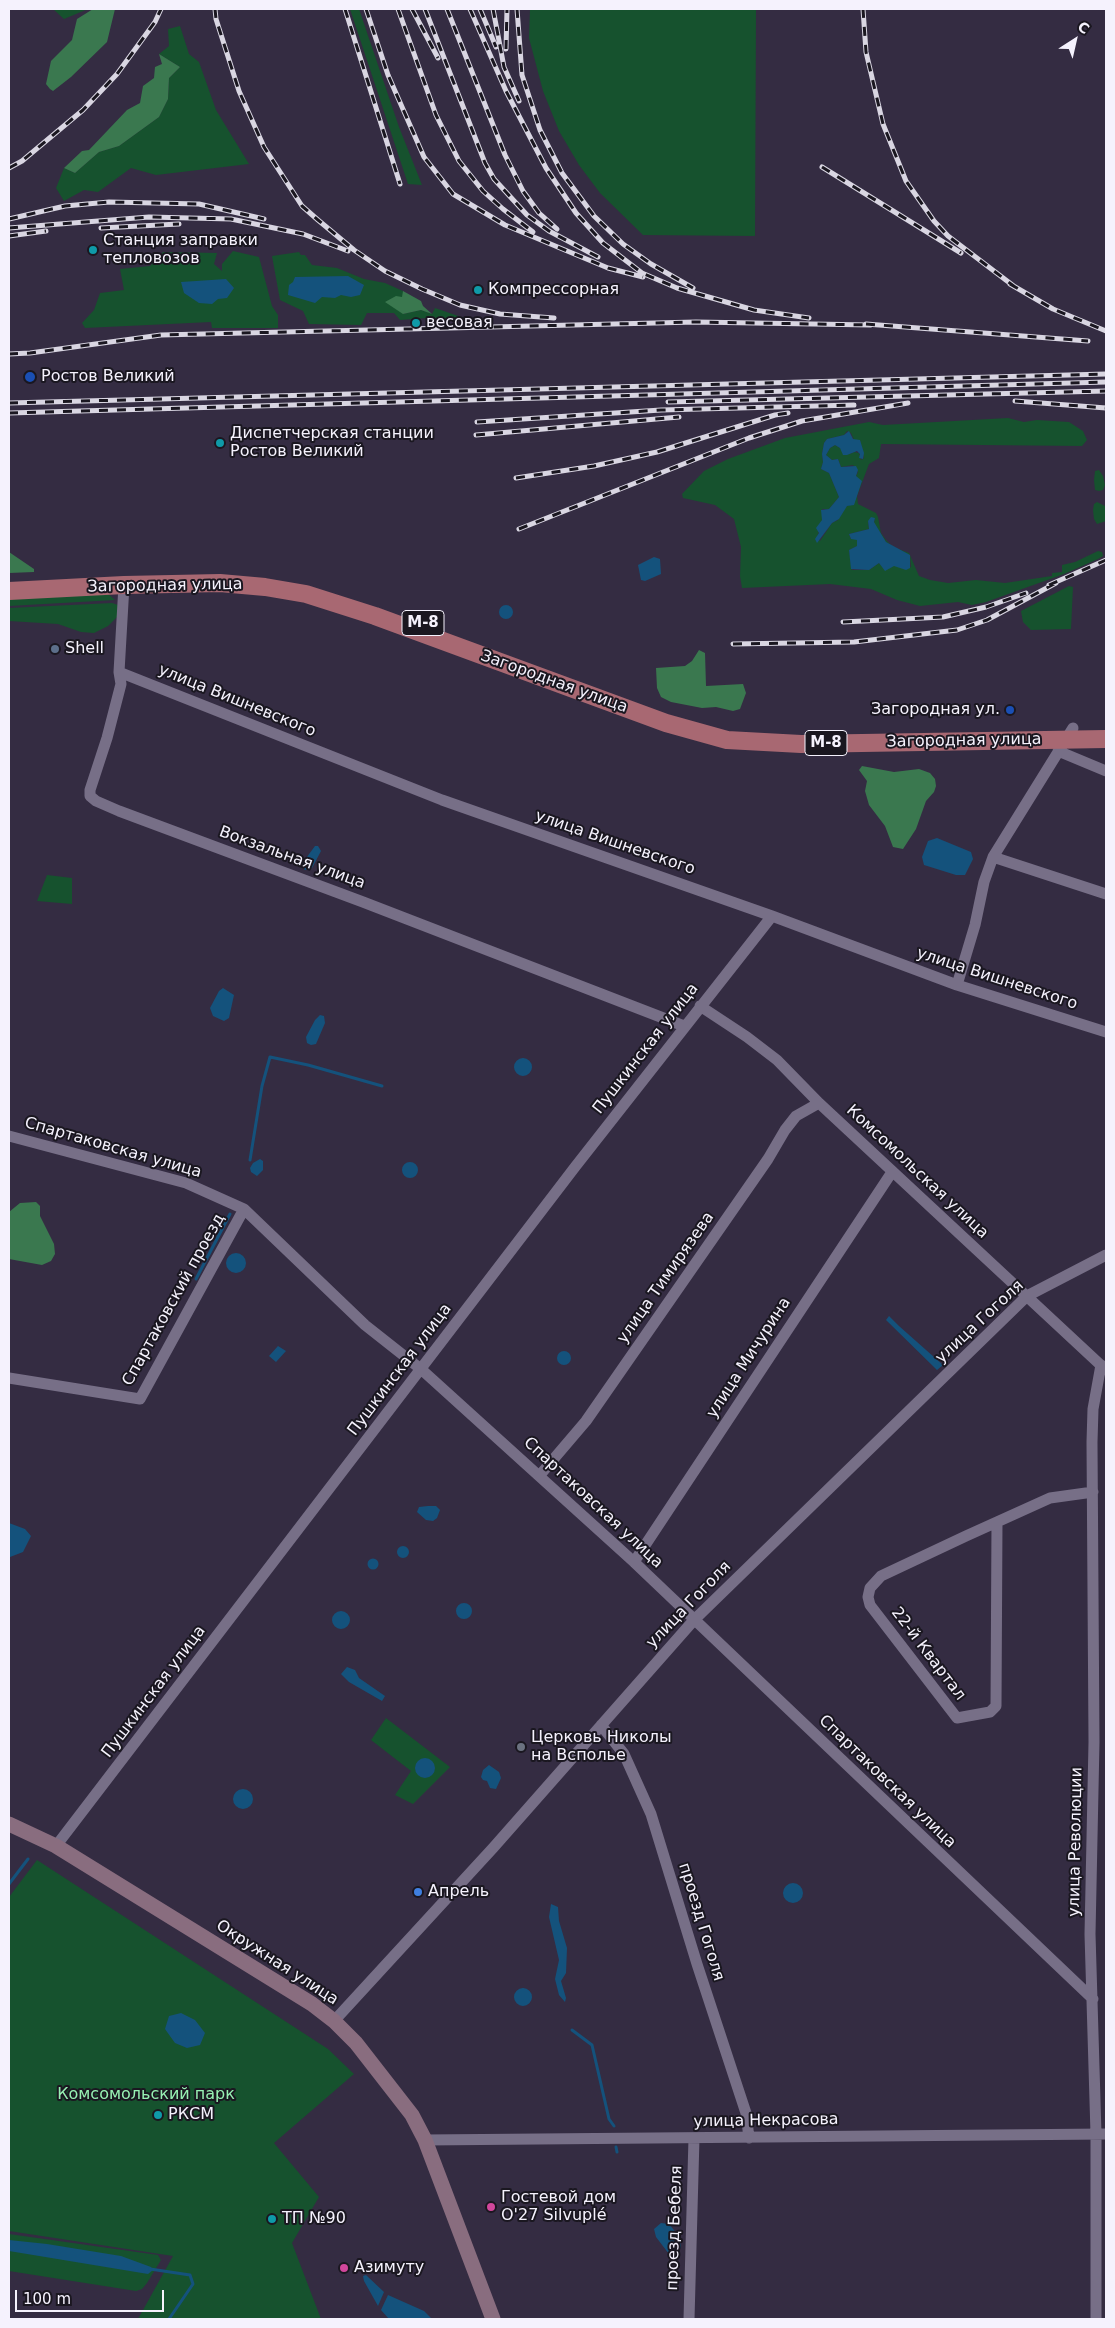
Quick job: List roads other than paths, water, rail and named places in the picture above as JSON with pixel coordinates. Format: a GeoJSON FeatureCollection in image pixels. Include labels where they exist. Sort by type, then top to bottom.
{"type":"FeatureCollection","features":[{"type":"Feature","properties":{"kind":"highway","name":"Загородная улица"},"geometry":{"type":"LineString","coordinates":[[9,581],[121,574],[190,573],[224,574],[297,583],[378,606],[670,714],[714,726],[750,731],[1066,739],[1106,728]]}},
{"type":"Feature","properties":{"kind":"highway","name":"Загородная улица"},"geometry":{"type":"LineString","coordinates":[[9,591],[124,585],[220,583],[265,587],[306,594],[383,619],[657,720],[719,739],[801,744],[1106,739]]}},
{"type":"Feature","properties":{"kind":"main road","name":"Окружная улица"},"geometry":{"type":"LineString","coordinates":[[9,1824],[56,1846],[312,2004],[334,2021],[356,2042],[412,2115],[425,2140],[493,2319]]}},
{"type":"Feature","properties":{"kind":"street","name":"Вокзальная улица"},"geometry":{"type":"LineString","coordinates":[[124,585],[119,672],[121,684],[107,738],[90,790],[90,796],[96,801],[684,1026]]}},
{"type":"Feature","properties":{"kind":"street","name":"улица Вишневского"},"geometry":{"type":"LineString","coordinates":[[119,672],[442,800],[772,916],[957,985],[1106,1032]]}},
{"type":"Feature","properties":{"kind":"street"},"geometry":{"type":"LineString","coordinates":[[957,985],[975,925],[984,882],[993,857],[1066,739],[1106,771]]}},
{"type":"Feature","properties":{"kind":"street"},"geometry":{"type":"LineString","coordinates":[[993,857],[1106,894]]}},
{"type":"Feature","properties":{"kind":"street","name":"Пушкинская улица"},"geometry":{"type":"LineString","coordinates":[[56,1846],[684,1026],[772,916]]}},
{"type":"Feature","properties":{"kind":"street","name":"Комсомольская улица"},"geometry":{"type":"LineString","coordinates":[[700,1006],[748,1037],[777,1060],[819,1103],[892,1172],[1103,1368]]}},
{"type":"Feature","properties":{"kind":"street","name":"улица Тимирязева"},"geometry":{"type":"LineString","coordinates":[[540,1475],[586,1421],[768,1159],[785,1130],[796,1116],[819,1103]]}},
{"type":"Feature","properties":{"kind":"street","name":"Спартаковская улица"},"geometry":{"type":"LineString","coordinates":[[9,1136],[186,1183],[244,1209],[365,1325],[422,1370],[634,1562],[1093,1999]]}},
{"type":"Feature","properties":{"kind":"street","name":"улица Мичурина"},"geometry":{"type":"LineString","coordinates":[[634,1562],[892,1172]]}},
{"type":"Feature","properties":{"kind":"street","name":"Спартаковский проезд"},"geometry":{"type":"LineString","coordinates":[[9,1378],[140,1399],[244,1209]]}},
{"type":"Feature","properties":{"kind":"street","name":"улица Гоголя"},"geometry":{"type":"LineString","coordinates":[[334,2021],[602,1725],[694,1620],[1027,1296],[1106,1255]]}},
{"type":"Feature","properties":{"kind":"street","name":"улица Революции"},"geometry":{"type":"LineString","coordinates":[[1096,2319],[1101,2134],[1090,1934],[1100,1742],[1093,1492],[1093,1417],[1103,1368]]}},
{"type":"Feature","properties":{"kind":"street","name":"22-й Квартал"},"geometry":{"type":"LineString","coordinates":[[997,1522],[996,1706],[990,1712],[957,1718],[870,1604],[868,1597],[870,1588],[881,1576],[997,1522],[1050,1498],[1093,1492]]}},
{"type":"Feature","properties":{"kind":"street","name":"проезд Гоголя"},"geometry":{"type":"LineString","coordinates":[[602,1725],[624,1754],[651,1814],[746,2114],[749,2138]]}},
{"type":"Feature","properties":{"kind":"street","name":"улица Некрасова"},"geometry":{"type":"LineString","coordinates":[[425,2140],[1101,2134]]}},
{"type":"Feature","properties":{"kind":"street","name":"проезд Бебеля"},"geometry":{"type":"LineString","coordinates":[[689,2319],[694,2138]]}},
{"type":"Feature","properties":{"kind":"water"},"geometry":{"type":"Polygon","coordinates":[[[348,276],[364,285],[360,295],[351,297],[341,295],[335,298],[322,297],[315,303],[288,295],[289,285],[295,277],[348,276]]]}},
{"type":"Feature","properties":{"kind":"water"},"geometry":{"type":"Polygon","coordinates":[[[226,279],[234,288],[227,298],[218,299],[212,304],[199,303],[184,293],[181,282],[226,279]]]}},
{"type":"Feature","properties":{"kind":"water"},"geometry":{"type":"Polygon","coordinates":[[[849,431],[853,439],[860,440],[864,453],[863,459],[859,458],[860,454],[857,451],[843,455],[840,448],[835,445],[830,448],[826,455],[832,460],[838,459],[841,467],[856,466],[858,470],[856,476],[862,481],[854,505],[847,506],[839,519],[832,523],[817,543],[815,539],[819,533],[816,528],[822,520],[821,510],[829,509],[839,497],[829,473],[821,469],[824,443],[827,439],[844,435],[849,431]]]}},
{"type":"Feature","properties":{"kind":"water"},"geometry":{"type":"Polygon","coordinates":[[[871,517],[875,518],[874,522],[886,542],[910,555],[910,568],[906,570],[894,566],[885,571],[879,563],[869,570],[851,569],[849,550],[857,546],[857,540],[851,539],[849,534],[869,529],[868,521],[871,517]]]}},
{"type":"Feature","properties":{"kind":"water"},"geometry":{"type":"Polygon","coordinates":[[[654,557],[660,559],[661,574],[645,581],[641,580],[638,565],[654,557]]]}},
{"type":"Feature","properties":{"kind":"water"},"geometry":{"type":"Polygon","coordinates":[[[506,605],[511,607],[513,612],[511,617],[506,619],[501,617],[499,612],[501,607],[506,605]]]}},
{"type":"Feature","properties":{"kind":"water"},"geometry":{"type":"Polygon","coordinates":[[[937,838],[971,852],[973,859],[965,875],[956,875],[924,865],[922,857],[928,841],[937,838]]]}},
{"type":"Feature","properties":{"kind":"water"},"geometry":{"type":"Polygon","coordinates":[[[315,846],[318,846],[321,851],[312,868],[305,870],[301,865],[315,846]]]}},
{"type":"Feature","properties":{"kind":"water"},"geometry":{"type":"Polygon","coordinates":[[[223,988],[234,995],[229,1018],[224,1021],[213,1016],[210,1008],[219,991],[223,988]]]}},
{"type":"Feature","properties":{"kind":"water"},"geometry":{"type":"Polygon","coordinates":[[[320,1015],[324,1016],[325,1023],[316,1044],[311,1045],[307,1043],[306,1037],[315,1020],[320,1015]]]}},
{"type":"Feature","properties":{"kind":"water"},"geometry":{"type":"Polygon","coordinates":[[[523,1058],[529,1061],[532,1067],[529,1073],[523,1076],[517,1073],[514,1067],[517,1061],[523,1058]]]}},
{"type":"Feature","properties":{"kind":"water"},"geometry":{"type":"Polygon","coordinates":[[[260,1159],[263,1161],[263,1170],[257,1176],[251,1172],[250,1168],[253,1163],[260,1159]]]}},
{"type":"Feature","properties":{"kind":"water"},"geometry":{"type":"Polygon","coordinates":[[[410,1162],[416,1164],[418,1170],[416,1176],[410,1178],[404,1176],[402,1170],[404,1164],[410,1162]]]}},
{"type":"Feature","properties":{"kind":"water"},"geometry":{"type":"Polygon","coordinates":[[[236,1253],[243,1256],[246,1263],[243,1270],[236,1273],[229,1270],[226,1263],[229,1256],[236,1253]]]}},
{"type":"Feature","properties":{"kind":"water"},"geometry":{"type":"Polygon","coordinates":[[[889,1316],[943,1365],[937,1370],[886,1320],[889,1316]]]}},
{"type":"Feature","properties":{"kind":"water"},"geometry":{"type":"Polygon","coordinates":[[[278,1346],[286,1351],[276,1362],[269,1356],[278,1346]]]}},
{"type":"Feature","properties":{"kind":"water"},"geometry":{"type":"Polygon","coordinates":[[[561,1351],[567,1351],[571,1358],[567,1365],[561,1365],[557,1361],[557,1355],[561,1351]]]}},
{"type":"Feature","properties":{"kind":"water"},"geometry":{"type":"Polygon","coordinates":[[[436,1506],[440,1510],[437,1518],[433,1521],[426,1520],[417,1512],[419,1507],[436,1506]]]}},
{"type":"Feature","properties":{"kind":"water"},"geometry":{"type":"Polygon","coordinates":[[[9,1523],[25,1529],[31,1536],[23,1552],[10,1557],[9,1523]]]}},
{"type":"Feature","properties":{"kind":"water"},"geometry":{"type":"Polygon","coordinates":[[[405,1546],[408,1547],[408,1557],[401,1558],[398,1557],[397,1550],[398,1547],[405,1546]]]}},
{"type":"Feature","properties":{"kind":"water"},"geometry":{"type":"Polygon","coordinates":[[[373,1558],[379,1564],[373,1570],[367,1564],[373,1558]]]}},
{"type":"Feature","properties":{"kind":"water"},"geometry":{"type":"Polygon","coordinates":[[[461,1603],[467,1603],[472,1608],[470,1617],[461,1619],[456,1614],[456,1608],[461,1603]]]}},
{"type":"Feature","properties":{"kind":"water"},"geometry":{"type":"Polygon","coordinates":[[[337,1611],[345,1611],[350,1616],[348,1627],[337,1629],[332,1624],[332,1616],[337,1611]]]}},
{"type":"Feature","properties":{"kind":"water"},"geometry":{"type":"Polygon","coordinates":[[[347,1667],[355,1670],[359,1678],[385,1696],[382,1701],[349,1682],[341,1674],[347,1667]]]}},
{"type":"Feature","properties":{"kind":"water"},"geometry":{"type":"Polygon","coordinates":[[[425,1758],[432,1761],[435,1768],[432,1775],[425,1778],[418,1775],[415,1768],[418,1761],[425,1758]]]}},
{"type":"Feature","properties":{"kind":"water"},"geometry":{"type":"Polygon","coordinates":[[[489,1765],[499,1772],[501,1778],[496,1789],[490,1788],[487,1781],[481,1777],[483,1770],[489,1765]]]}},
{"type":"Feature","properties":{"kind":"water"},"geometry":{"type":"Polygon","coordinates":[[[243,1789],[250,1792],[253,1799],[250,1806],[243,1809],[236,1806],[233,1799],[236,1792],[243,1789]]]}},
{"type":"Feature","properties":{"kind":"water"},"geometry":{"type":"Polygon","coordinates":[[[793,1883],[800,1886],[803,1893],[800,1900],[793,1903],[786,1900],[783,1893],[786,1886],[793,1883]]]}},
{"type":"Feature","properties":{"kind":"water"},"geometry":{"type":"Polygon","coordinates":[[[551,1904],[558,1907],[559,1921],[567,1948],[566,1973],[561,1981],[566,1998],[565,2002],[559,1995],[555,1979],[559,1960],[549,1917],[551,1904]]]}},
{"type":"Feature","properties":{"kind":"water"},"geometry":{"type":"Polygon","coordinates":[[[523,1988],[529,1991],[532,1997],[529,2003],[523,2006],[517,2003],[514,1997],[517,1991],[523,1988]]]}},
{"type":"Feature","properties":{"kind":"water"},"geometry":{"type":"Polygon","coordinates":[[[181,2013],[195,2020],[205,2033],[200,2045],[187,2048],[175,2043],[165,2029],[169,2016],[181,2013]]]}},
{"type":"Feature","properties":{"kind":"water"},"geometry":{"type":"Polygon","coordinates":[[[661,2223],[669,2224],[678,2235],[681,2246],[678,2255],[669,2254],[656,2237],[654,2229],[661,2223]]]}},
{"type":"Feature","properties":{"kind":"water"},"geometry":{"type":"Polygon","coordinates":[[[9,2240],[121,2256],[151,2267],[153,2270],[148,2274],[9,2251],[9,2240]]]}},
{"type":"Feature","properties":{"kind":"water"},"geometry":{"type":"Polygon","coordinates":[[[366,2275],[384,2292],[378,2306],[364,2281],[363,2276],[366,2275]]]}},
{"type":"Feature","properties":{"kind":"water"},"geometry":{"type":"Polygon","coordinates":[[[388,2295],[424,2311],[432,2319],[389,2319],[381,2310],[388,2295]]]}},
{"type":"Feature","properties":{"kind":"waterway"},"geometry":{"type":"LineString","coordinates":[[250,1160],[262,1086],[270,1057],[308,1065],[382,1086]]}},
{"type":"Feature","properties":{"kind":"waterway"},"geometry":{"type":"LineString","coordinates":[[196,1279],[230,1214]]}},
{"type":"Feature","properties":{"kind":"waterway"},"geometry":{"type":"LineString","coordinates":[[9,1884],[28,1859]]}},
{"type":"Feature","properties":{"kind":"waterway"},"geometry":{"type":"LineString","coordinates":[[572,2030],[592,2045],[609,2119],[614,2126]]}},
{"type":"Feature","properties":{"kind":"waterway"},"geometry":{"type":"LineString","coordinates":[[616,2147],[617,2152]]}},
{"type":"Feature","properties":{"kind":"waterway"},"geometry":{"type":"LineString","coordinates":[[150,2269],[190,2275],[193,2284],[169,2319]]}},
{"type":"Feature","properties":{"kind":"railway"},"geometry":{"type":"LineString","coordinates":[[9,168],[22,161],[83,110],[117,74],[155,22],[161,9]]}},
{"type":"Feature","properties":{"kind":"railway"},"geometry":{"type":"LineString","coordinates":[[215,9],[216,19],[239,91],[264,147],[302,206],[354,250],[385,271],[422,289],[460,305],[500,314],[554,318]]}},
{"type":"Feature","properties":{"kind":"railway"},"geometry":{"type":"LineString","coordinates":[[345,9],[400,184]]}},
{"type":"Feature","properties":{"kind":"railway"},"geometry":{"type":"LineString","coordinates":[[366,9],[388,75],[424,157],[453,194],[505,225],[608,268],[643,277]]}},
{"type":"Feature","properties":{"kind":"railway"},"geometry":{"type":"LineString","coordinates":[[398,9],[436,115],[459,161],[483,191],[533,232]]}},
{"type":"Feature","properties":{"kind":"railway"},"geometry":{"type":"LineString","coordinates":[[412,9],[438,58]]}},
{"type":"Feature","properties":{"kind":"railway"},"geometry":{"type":"LineString","coordinates":[[425,9],[485,163],[494,179],[527,215],[549,231],[598,257]]}},
{"type":"Feature","properties":{"kind":"railway"},"geometry":{"type":"LineString","coordinates":[[447,9],[505,155],[523,191],[539,213],[557,229]]}},
{"type":"Feature","properties":{"kind":"railway"},"geometry":{"type":"LineString","coordinates":[[470,9],[506,91],[546,168],[576,213],[603,243],[642,273],[677,288],[754,310],[809,318]]}},
{"type":"Feature","properties":{"kind":"railway"},"geometry":{"type":"LineString","coordinates":[[480,9],[496,47]]}},
{"type":"Feature","properties":{"kind":"railway"},"geometry":{"type":"LineString","coordinates":[[493,9],[504,67],[519,101]]}},
{"type":"Feature","properties":{"kind":"railway"},"geometry":{"type":"LineString","coordinates":[[506,49],[507,9]]}},
{"type":"Feature","properties":{"kind":"railway"},"geometry":{"type":"LineString","coordinates":[[517,9],[522,75],[540,130],[562,173],[594,216],[623,244],[651,264],[693,288]]}},
{"type":"Feature","properties":{"kind":"railway"},"geometry":{"type":"LineString","coordinates":[[863,9],[866,52],[883,124],[906,181],[934,221],[948,236],[1015,287]]}},
{"type":"Feature","properties":{"kind":"railway"},"geometry":{"type":"LineString","coordinates":[[822,167],[961,253]]}},
{"type":"Feature","properties":{"kind":"railway"},"geometry":{"type":"LineString","coordinates":[[9,219],[65,206],[109,202],[199,204],[264,219]]}},
{"type":"Feature","properties":{"kind":"railway"},"geometry":{"type":"LineString","coordinates":[[9,228],[149,217],[231,219],[303,234],[348,251]]}},
{"type":"Feature","properties":{"kind":"railway"},"geometry":{"type":"LineString","coordinates":[[101,228],[179,224]]}},
{"type":"Feature","properties":{"kind":"railway"},"geometry":{"type":"LineString","coordinates":[[9,236],[46,231]]}},
{"type":"Feature","properties":{"kind":"railway"},"geometry":{"type":"LineString","coordinates":[[1010,284],[1053,309],[1106,331]]}},
{"type":"Feature","properties":{"kind":"railway"},"geometry":{"type":"LineString","coordinates":[[9,354],[30,353],[161,335],[696,322],[871,325]]}},
{"type":"Feature","properties":{"kind":"railway"},"geometry":{"type":"LineString","coordinates":[[866,324],[1088,341]]}},
{"type":"Feature","properties":{"kind":"railway"},"geometry":{"type":"LineString","coordinates":[[9,403],[1106,374]]}},
{"type":"Feature","properties":{"kind":"railway"},"geometry":{"type":"LineString","coordinates":[[9,413],[1106,382]]}},
{"type":"Feature","properties":{"kind":"railway"},"geometry":{"type":"LineString","coordinates":[[668,402],[1106,391]]}},
{"type":"Feature","properties":{"kind":"railway"},"geometry":{"type":"LineString","coordinates":[[1015,401],[1106,408]]}},
{"type":"Feature","properties":{"kind":"railway"},"geometry":{"type":"LineString","coordinates":[[519,529],[749,438],[802,421],[908,403]]}},
{"type":"Feature","properties":{"kind":"railway"},"geometry":{"type":"LineString","coordinates":[[477,422],[661,410],[854,405]]}},
{"type":"Feature","properties":{"kind":"railway"},"geometry":{"type":"LineString","coordinates":[[516,478],[594,466],[657,452],[775,415],[788,413]]}},
{"type":"Feature","properties":{"kind":"railway"},"geometry":{"type":"LineString","coordinates":[[476,435],[679,417]]}},
{"type":"Feature","properties":{"kind":"railway"},"geometry":{"type":"LineString","coordinates":[[1049,585],[1106,560]]}},
{"type":"Feature","properties":{"kind":"railway"},"geometry":{"type":"LineString","coordinates":[[733,644],[854,642],[957,630],[987,620],[1056,583]]}},
{"type":"Feature","properties":{"kind":"railway"},"geometry":{"type":"LineString","coordinates":[[843,622],[943,617],[986,607],[1026,593]]}},
{"type":"Feature","properties":{"kind":"place","name":"Станция заправки тепловозов"},"geometry":{"type":"Point","coordinates":[93,250]}},
{"type":"Feature","properties":{"kind":"place","name":"Компрессорная"},"geometry":{"type":"Point","coordinates":[478,290]}},
{"type":"Feature","properties":{"kind":"place","name":"весовая"},"geometry":{"type":"Point","coordinates":[416,323]}},
{"type":"Feature","properties":{"kind":"place","name":"Ростов Великий"},"geometry":{"type":"Point","coordinates":[30,377]}},
{"type":"Feature","properties":{"kind":"place","name":"Диспетчерская станции Ростов Великий"},"geometry":{"type":"Point","coordinates":[220,443]}},
{"type":"Feature","properties":{"kind":"place","name":"Shell"},"geometry":{"type":"Point","coordinates":[55,649]}},
{"type":"Feature","properties":{"kind":"place","name":"Загородная ул."},"geometry":{"type":"Point","coordinates":[1010,710]}},
{"type":"Feature","properties":{"kind":"place","name":"Церковь Николы на Всполье"},"geometry":{"type":"Point","coordinates":[521,1747]}},
{"type":"Feature","properties":{"kind":"place","name":"Апрель"},"geometry":{"type":"Point","coordinates":[418,1892]}},
{"type":"Feature","properties":{"kind":"place","name":"РКСМ"},"geometry":{"type":"Point","coordinates":[158,2115]}},
{"type":"Feature","properties":{"kind":"place","name":"Гостевой дом O'27 Silvuplé"},"geometry":{"type":"Point","coordinates":[491,2207]}},
{"type":"Feature","properties":{"kind":"place","name":"ТП №90"},"geometry":{"type":"Point","coordinates":[272,2219]}},
{"type":"Feature","properties":{"kind":"place","name":"Азимуту"},"geometry":{"type":"Point","coordinates":[344,2268]}},
{"type":"Feature","properties":{"kind":"park label","name":"Комсомольский парк"},"geometry":{"type":"Point","coordinates":[146,2095]}}]}
